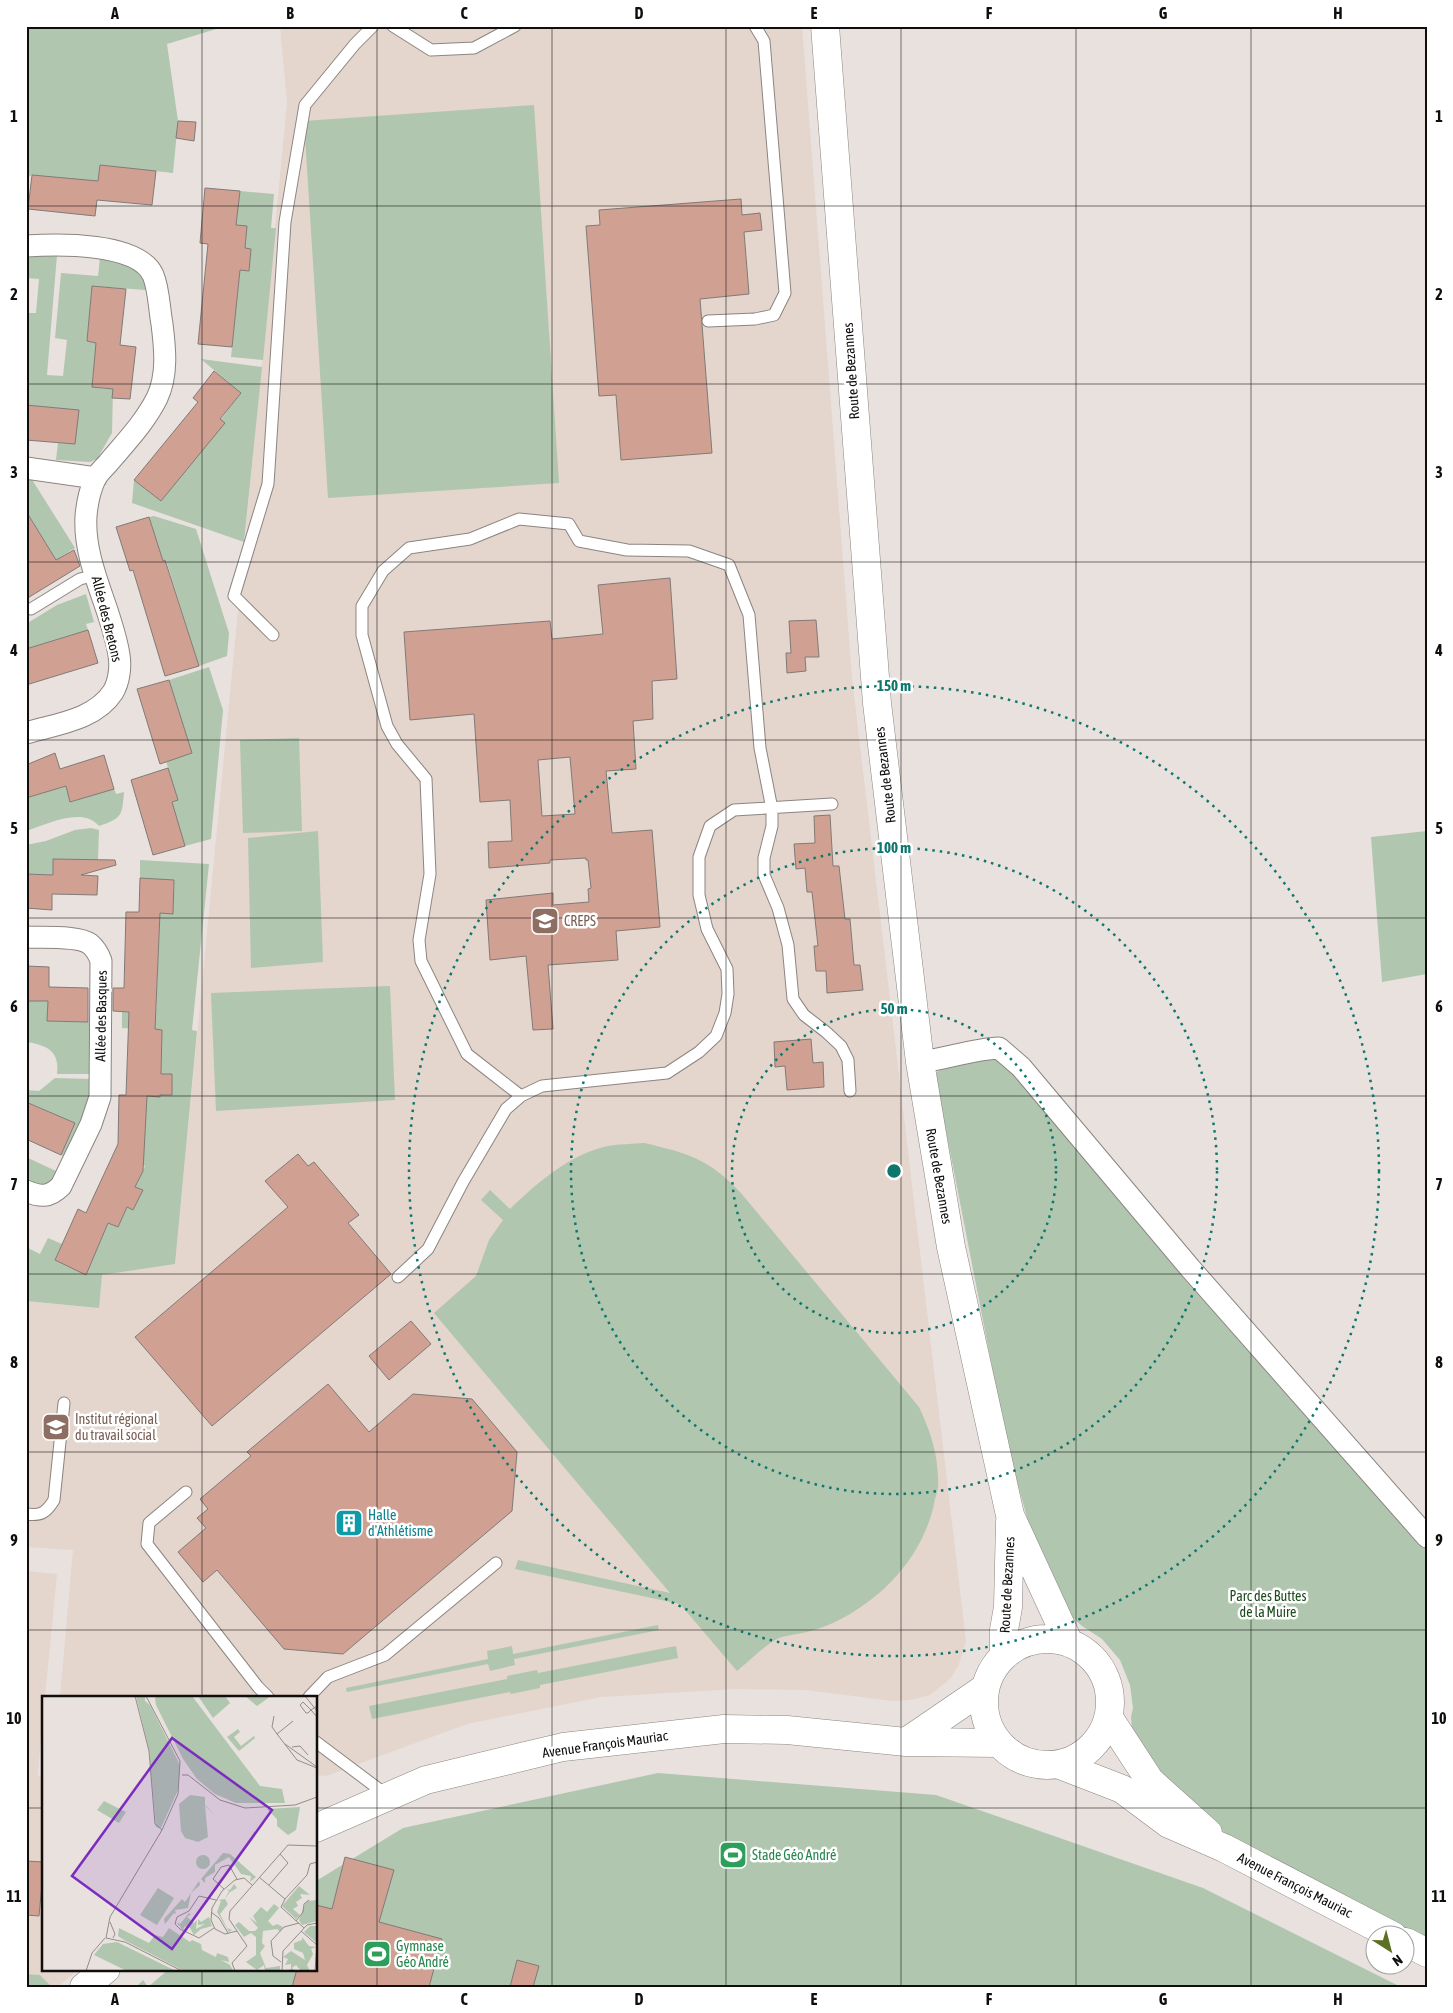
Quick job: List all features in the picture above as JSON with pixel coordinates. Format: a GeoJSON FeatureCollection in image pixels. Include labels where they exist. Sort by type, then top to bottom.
{"type":"FeatureCollection","features":[{"type":"Feature","properties":{"kind":"street","name":"Route de Bezannes"},"geometry":{"type":"LineString","coordinates":[[825,26],[877,703],[920,1062],[951,1247],[1010,1515],[1069,1643]]}},
{"type":"Feature","properties":{"kind":"street"},"geometry":{"type":"LineString","coordinates":[[26,246],[60,244],[121,252],[142,261],[153,276],[164,338],[164,374],[157,398],[147,414],[96,478],[26,468]]}},
{"type":"Feature","properties":{"kind":"street","name":"Allée des Bretons"},"geometry":{"type":"LineString","coordinates":[[26,733],[98,710],[114,691],[118,678],[119,655],[86,533],[88,504],[96,478]]}},
{"type":"Feature","properties":{"kind":"street","name":"Allée des Basques"},"geometry":{"type":"LineString","coordinates":[[26,937],[80,939],[90,944],[98,952],[101,961],[100,1097],[91,1124],[61,1186],[54,1193],[47,1196],[38,1196],[26,1191]]}},
{"type":"Feature","properties":{"kind":"street"},"geometry":{"type":"LineString","coordinates":[[920,1062],[943,1059],[980,1049],[999,1048],[1021,1067],[1190,1268],[1427,1537]]}},
{"type":"Feature","properties":{"kind":"street","name":"Route de Bezannes"},"geometry":{"type":"LineString","coordinates":[[1004,1655],[1004,1630],[1008,1607],[1010,1515]]}},
{"type":"Feature","properties":{"kind":"street"},"geometry":{"type":"LineString","coordinates":[[1049,1639],[1069,1643],[1086,1651],[1099,1664],[1107,1681],[1111,1699],[1109,1718],[1103,1734],[1092,1748],[1077,1759],[1060,1765],[1043,1766],[1026,1762],[1010,1754],[998,1742],[988,1726],[984,1707],[985,1688],[990,1674],[1009,1650],[1028,1642],[1049,1639]]}},
{"type":"Feature","properties":{"kind":"street"},"geometry":{"type":"LineString","coordinates":[[906,1742],[985,1688]]}},
{"type":"Feature","properties":{"kind":"street","name":"Avenue François Mauriac"},"geometry":{"type":"LineString","coordinates":[[1109,1718],[1150,1781],[1224,1848]]}},
{"type":"Feature","properties":{"kind":"street","name":"Avenue François Mauriac"},"geometry":{"type":"LineString","coordinates":[[318,1827],[426,1780],[563,1747],[724,1729],[787,1730],[906,1742],[998,1742]]}},
{"type":"Feature","properties":{"kind":"street","name":"Avenue François Mauriac"},"geometry":{"type":"LineString","coordinates":[[1060,1765],[1122,1789],[1169,1824],[1224,1848],[1374,1926]]}},
{"type":"Feature","properties":{"kind":"street"},"geometry":{"type":"LineString","coordinates":[[84,1987],[105,1970]]}},
{"type":"Feature","properties":{"kind":"lane"},"geometry":{"type":"LineString","coordinates":[[273,635],[234,596],[268,484],[285,222],[305,105],[355,44],[373,26]]}},
{"type":"Feature","properties":{"kind":"lane"},"geometry":{"type":"LineString","coordinates":[[393,26],[432,50],[474,48],[515,26]]}},
{"type":"Feature","properties":{"kind":"lane"},"geometry":{"type":"LineString","coordinates":[[708,321],[755,319],[774,315],[785,293],[764,41],[755,26]]}},
{"type":"Feature","properties":{"kind":"lane"},"geometry":{"type":"LineString","coordinates":[[521,1096],[467,1054],[421,961],[419,940],[430,874],[426,778],[397,744],[386,726],[362,635],[362,606],[383,571],[409,548],[470,539],[519,519],[569,524],[579,541],[628,550],[690,551],[729,566],[749,616],[760,748],[772,809],[772,826],[764,858],[764,875],[778,908],[788,945],[793,999],[804,1016],[826,1032],[840,1046],[848,1060],[850,1091]]}},
{"type":"Feature","properties":{"kind":"lane"},"geometry":{"type":"LineString","coordinates":[[31,609],[80,579],[96,575]]}},
{"type":"Feature","properties":{"kind":"lane"},"geometry":{"type":"LineString","coordinates":[[398,1276],[428,1249],[463,1182],[506,1109],[521,1096],[542,1086],[667,1072],[699,1052],[716,1036],[725,1013],[728,994],[727,969],[707,929],[699,895],[699,857],[710,826],[734,810],[832,804]]}},
{"type":"Feature","properties":{"kind":"lane"},"geometry":{"type":"LineString","coordinates":[[26,1514],[39,1515],[48,1511],[54,1500],[64,1403]]}},
{"type":"Feature","properties":{"kind":"lane"},"geometry":{"type":"LineString","coordinates":[[186,1492],[149,1523],[147,1544],[267,1696]]}},
{"type":"Feature","properties":{"kind":"lane"},"geometry":{"type":"LineString","coordinates":[[311,1696],[328,1677],[385,1655],[496,1563]]}},
{"type":"Feature","properties":{"kind":"lane"},"geometry":{"type":"LineString","coordinates":[[318,1744],[388,1796]]}},
{"type":"Feature","properties":{"kind":"shaded area","name":"CREPS"},"geometry":{"type":"Polygon","coordinates":[[[280,26],[802,26],[852,678],[966,1641],[959,1664],[951,1678],[930,1695],[910,1700],[893,1701],[806,1690],[737,1689],[601,1697],[467,1724],[326,1776],[318,1775],[318,1696],[60,1696],[73,1550],[26,1547],[26,1301],[98,1308],[102,1275],[175,1264],[287,103],[280,26]]]}},
{"type":"Feature","properties":{"kind":"shaded area"},"geometry":{"type":"Polygon","coordinates":[[[26,1571],[57,1574],[45,1696],[42,1696],[38,1775],[42,1778],[42,1970],[78,1970],[57,1987],[52,1987],[40,1975],[26,1974],[26,1571]]]}},
{"type":"Feature","properties":{"kind":"green space"},"geometry":{"type":"Polygon","coordinates":[[[26,26],[226,26],[167,44],[178,121],[173,173],[100,165],[98,182],[32,175],[26,178],[26,26]]]}},
{"type":"Feature","properties":{"kind":"green space"},"geometry":{"type":"Polygon","coordinates":[[[534,105],[559,483],[328,498],[304,121],[534,105]]]}},
{"type":"Feature","properties":{"kind":"green space"},"geometry":{"type":"Polygon","coordinates":[[[240,191],[274,194],[271,228],[276,228],[263,360],[231,357],[240,270],[249,271],[251,249],[245,248],[247,226],[236,225],[240,191]]]}},
{"type":"Feature","properties":{"kind":"green space"},"geometry":{"type":"Polygon","coordinates":[[[42,254],[57,255],[47,375],[63,376],[67,340],[55,338],[61,273],[98,276],[100,258],[123,263],[135,269],[144,281],[146,290],[92,286],[87,341],[102,344],[100,365],[94,365],[92,382],[98,388],[113,389],[112,433],[97,459],[90,462],[56,460],[58,443],[75,444],[78,410],[26,405],[26,313],[36,313],[39,279],[26,278],[26,257],[42,254]]]}},
{"type":"Feature","properties":{"kind":"green space"},"geometry":{"type":"Polygon","coordinates":[[[201,359],[262,367],[244,542],[132,503],[134,480],[161,501],[241,393],[201,359]]]}},
{"type":"Feature","properties":{"kind":"green space"},"geometry":{"type":"Polygon","coordinates":[[[26,477],[31,478],[75,548],[27,578],[46,544],[29,515],[26,517],[26,477]]]}},
{"type":"Feature","properties":{"kind":"green space"},"geometry":{"type":"Polygon","coordinates":[[[154,516],[196,529],[229,633],[227,656],[199,666],[166,560],[163,561],[149,517],[154,516]]]}},
{"type":"Feature","properties":{"kind":"green space"},"geometry":{"type":"Polygon","coordinates":[[[86,594],[94,622],[86,624],[88,630],[26,649],[26,624],[57,605],[86,594]]]}},
{"type":"Feature","properties":{"kind":"green space"},"geometry":{"type":"Polygon","coordinates":[[[209,667],[223,710],[211,839],[185,846],[172,803],[178,800],[166,761],[192,753],[169,680],[209,667]]]}},
{"type":"Feature","properties":{"kind":"green space"},"geometry":{"type":"Polygon","coordinates":[[[299,738],[302,831],[243,833],[240,740],[299,738]]]}},
{"type":"Feature","properties":{"kind":"green space"},"geometry":{"type":"Polygon","coordinates":[[[66,786],[71,802],[114,788],[116,794],[124,792],[122,811],[113,821],[99,826],[92,820],[74,817],[26,831],[26,798],[66,786]]]}},
{"type":"Feature","properties":{"kind":"green space"},"geometry":{"type":"Polygon","coordinates":[[[91,828],[99,830],[98,860],[53,860],[53,875],[26,874],[26,845],[46,841],[75,830],[91,828]]]}},
{"type":"Feature","properties":{"kind":"green space"},"geometry":{"type":"Polygon","coordinates":[[[318,831],[323,962],[251,968],[248,838],[318,831]]]}},
{"type":"Feature","properties":{"kind":"green space"},"geometry":{"type":"Polygon","coordinates":[[[1427,831],[1427,974],[1382,982],[1371,837],[1427,831]]]}},
{"type":"Feature","properties":{"kind":"green space"},"geometry":{"type":"Polygon","coordinates":[[[140,860],[209,864],[192,1030],[197,1031],[175,1264],[102,1275],[99,1308],[26,1301],[26,1247],[40,1254],[48,1238],[62,1244],[55,1260],[86,1274],[108,1223],[118,1227],[127,1207],[133,1210],[142,1190],[135,1187],[145,1166],[114,1152],[147,1096],[160,1097],[160,1095],[171,1095],[172,1075],[161,1074],[162,1030],[122,1028],[122,1012],[156,1013],[160,913],[173,914],[174,880],[140,878],[140,860]]]}},
{"type":"Feature","properties":{"kind":"green space"},"geometry":{"type":"Polygon","coordinates":[[[390,986],[395,1100],[216,1111],[211,993],[390,986]]]}},
{"type":"Feature","properties":{"kind":"green space"},"geometry":{"type":"Polygon","coordinates":[[[26,1001],[48,1001],[48,1021],[92,1022],[91,1074],[57,1074],[54,1054],[45,1047],[26,1042],[26,1001]]]}},
{"type":"Feature","properties":{"kind":"green space","name":"Parc des Buttes de la Muire"},"geometry":{"type":"Polygon","coordinates":[[[994,1051],[1427,1545],[1427,1942],[1416,1936],[1416,1926],[1397,1926],[1245,1845],[1217,1828],[1188,1805],[1133,1740],[1131,1717],[1133,1708],[1130,1685],[1120,1660],[1102,1639],[1082,1626],[1063,1609],[1038,1557],[1008,1449],[935,1074],[944,1066],[994,1051]]]}},
{"type":"Feature","properties":{"kind":"green space"},"geometry":{"type":"Polygon","coordinates":[[[55,1078],[91,1079],[90,1099],[66,1157],[61,1155],[75,1123],[27,1102],[26,1104],[26,1090],[39,1091],[55,1078]]]}},
{"type":"Feature","properties":{"kind":"green space"},"geometry":{"type":"Polygon","coordinates":[[[644,1143],[673,1150],[697,1159],[719,1172],[741,1193],[919,1407],[930,1433],[937,1461],[938,1487],[930,1519],[912,1556],[885,1588],[852,1613],[833,1623],[815,1630],[779,1638],[737,1671],[680,1604],[515,1569],[518,1560],[670,1593],[434,1313],[476,1276],[489,1240],[503,1220],[481,1200],[490,1190],[510,1209],[531,1189],[555,1171],[580,1156],[608,1146],[644,1143]]]}},
{"type":"Feature","properties":{"kind":"green space"},"geometry":{"type":"Polygon","coordinates":[[[26,1157],[58,1172],[47,1187],[26,1184],[26,1157]]]}},
{"type":"Feature","properties":{"kind":"green space"},"geometry":{"type":"Polygon","coordinates":[[[658,1625],[659,1630],[514,1659],[515,1665],[490,1671],[488,1664],[347,1692],[346,1688],[488,1659],[487,1651],[512,1646],[513,1654],[658,1625]]]}},
{"type":"Feature","properties":{"kind":"green space"},"geometry":{"type":"Polygon","coordinates":[[[676,1646],[678,1658],[540,1685],[540,1688],[511,1694],[510,1692],[372,1719],[369,1706],[507,1679],[507,1676],[537,1670],[538,1673],[676,1646]]]}},
{"type":"Feature","properties":{"kind":"green space","name":"Stade Géo André"},"geometry":{"type":"Polygon","coordinates":[[[658,1773],[936,1795],[1203,1888],[1366,1970],[1366,1976],[1379,1976],[1401,1987],[148,1987],[168,1970],[318,1970],[318,1880],[403,1828],[658,1773]]]}},
{"type":"Feature","properties":{"kind":"green space"},"geometry":{"type":"Polygon","coordinates":[[[26,1974],[40,1975],[52,1987],[26,1987],[26,1974]]]}},
{"type":"Feature","properties":{"kind":"green space"},"geometry":{"type":"Polygon","coordinates":[[[143,1980],[148,1987],[136,1987],[143,1980]]]}},
{"type":"Feature","properties":{"kind":"building"},"geometry":{"type":"Polygon","coordinates":[[[178,121],[196,122],[194,141],[176,138],[178,121]]]}},
{"type":"Feature","properties":{"kind":"building"},"geometry":{"type":"Polygon","coordinates":[[[100,165],[156,171],[152,205],[97,200],[95,216],[28,209],[32,175],[98,181],[100,165]]]}},
{"type":"Feature","properties":{"kind":"building"},"geometry":{"type":"Polygon","coordinates":[[[205,188],[240,191],[236,225],[247,226],[245,248],[251,249],[249,271],[240,270],[232,347],[198,344],[208,244],[200,243],[205,188]]]}},
{"type":"Feature","properties":{"kind":"building"},"geometry":{"type":"Polygon","coordinates":[[[741,199],[742,215],[760,213],[762,230],[744,232],[749,294],[700,299],[712,453],[621,460],[616,395],[599,396],[586,226],[600,225],[599,210],[741,199]]]}},
{"type":"Feature","properties":{"kind":"building"},"geometry":{"type":"Polygon","coordinates":[[[92,286],[126,289],[120,345],[136,347],[130,399],[112,398],[113,389],[92,387],[96,343],[87,341],[92,286]]]}},
{"type":"Feature","properties":{"kind":"building"},"geometry":{"type":"Polygon","coordinates":[[[214,371],[241,393],[220,419],[225,423],[161,501],[134,480],[198,402],[193,398],[214,371]]]}},
{"type":"Feature","properties":{"kind":"building"},"geometry":{"type":"Polygon","coordinates":[[[26,405],[79,410],[75,444],[26,440],[26,405]]]}},
{"type":"Feature","properties":{"kind":"building"},"geometry":{"type":"Polygon","coordinates":[[[26,511],[56,560],[74,550],[80,566],[26,599],[26,511]]]}},
{"type":"Feature","properties":{"kind":"building"},"geometry":{"type":"Polygon","coordinates":[[[149,517],[199,666],[165,676],[133,570],[130,571],[116,527],[149,517]]]}},
{"type":"Feature","properties":{"kind":"building"},"geometry":{"type":"Polygon","coordinates":[[[670,578],[677,679],[652,681],[653,719],[633,721],[636,769],[606,771],[612,833],[652,830],[660,927],[616,931],[618,960],[548,965],[553,1029],[533,1030],[526,956],[490,960],[486,900],[553,893],[553,905],[589,902],[588,889],[591,888],[588,860],[586,858],[550,860],[550,863],[489,868],[488,842],[512,841],[510,800],[480,802],[474,714],[410,720],[404,632],[550,621],[552,639],[603,634],[598,585],[670,578]],[[570,757],[538,760],[542,816],[575,814],[570,757]]]}},
{"type":"Feature","properties":{"kind":"building"},"geometry":{"type":"Polygon","coordinates":[[[816,620],[819,657],[805,657],[806,671],[787,673],[786,653],[791,653],[789,621],[816,620]]]}},
{"type":"Feature","properties":{"kind":"building"},"geometry":{"type":"Polygon","coordinates":[[[88,630],[98,663],[26,685],[26,649],[88,630]]]}},
{"type":"Feature","properties":{"kind":"building"},"geometry":{"type":"Polygon","coordinates":[[[169,680],[192,753],[160,764],[137,689],[169,680]]]}},
{"type":"Feature","properties":{"kind":"building"},"geometry":{"type":"Polygon","coordinates":[[[55,753],[60,769],[104,755],[114,789],[70,802],[66,786],[26,798],[26,765],[55,753]]]}},
{"type":"Feature","properties":{"kind":"building"},"geometry":{"type":"Polygon","coordinates":[[[168,768],[178,800],[172,802],[185,846],[153,855],[131,780],[168,768]]]}},
{"type":"Feature","properties":{"kind":"building"},"geometry":{"type":"Polygon","coordinates":[[[830,815],[833,866],[839,866],[845,919],[850,919],[854,965],[860,965],[863,990],[827,993],[826,971],[816,971],[814,946],[818,946],[812,892],[807,892],[805,868],[796,869],[794,844],[815,843],[814,816],[830,815]]]}},
{"type":"Feature","properties":{"kind":"building"},"geometry":{"type":"Polygon","coordinates":[[[53,859],[115,860],[116,865],[81,875],[98,876],[97,895],[52,894],[52,910],[26,908],[26,874],[53,875],[53,859]]]}},
{"type":"Feature","properties":{"kind":"building"},"geometry":{"type":"Polygon","coordinates":[[[140,878],[174,880],[173,914],[160,913],[155,1029],[162,1030],[161,1074],[172,1074],[172,1095],[160,1095],[160,1097],[147,1096],[143,1171],[135,1187],[143,1190],[133,1210],[127,1207],[118,1227],[108,1223],[86,1275],[55,1260],[78,1209],[86,1213],[118,1144],[119,1095],[126,1095],[129,1012],[113,1011],[113,988],[124,988],[126,912],[139,912],[140,878]]]}},
{"type":"Feature","properties":{"kind":"building"},"geometry":{"type":"Polygon","coordinates":[[[27,966],[49,967],[49,987],[88,988],[88,1022],[47,1021],[48,1001],[26,1001],[27,966]]]}},
{"type":"Feature","properties":{"kind":"building"},"geometry":{"type":"Polygon","coordinates":[[[811,1039],[813,1063],[823,1062],[824,1087],[787,1090],[785,1066],[775,1067],[774,1042],[811,1039]]]}},
{"type":"Feature","properties":{"kind":"building"},"geometry":{"type":"Polygon","coordinates":[[[26,1102],[75,1123],[61,1155],[26,1139],[26,1102]]]}},
{"type":"Feature","properties":{"kind":"building"},"geometry":{"type":"Polygon","coordinates":[[[298,1154],[308,1166],[314,1162],[359,1215],[348,1223],[391,1274],[212,1426],[135,1337],[288,1207],[265,1181],[298,1154]]]}},
{"type":"Feature","properties":{"kind":"building"},"geometry":{"type":"Polygon","coordinates":[[[411,1321],[431,1344],[389,1380],[369,1356],[411,1321]]]}},
{"type":"Feature","properties":{"kind":"building","name":"Halle d'Athlétisme"},"geometry":{"type":"Polygon","coordinates":[[[328,1384],[369,1432],[413,1394],[472,1399],[517,1452],[512,1511],[343,1654],[284,1649],[217,1570],[203,1582],[178,1552],[206,1528],[197,1518],[208,1509],[200,1499],[251,1456],[247,1452],[328,1384]]]}},
{"type":"Feature","properties":{"kind":"building","name":"Gymnase Géo André"},"geometry":{"type":"Polygon","coordinates":[[[345,1857],[394,1870],[379,1922],[442,1939],[429,1987],[292,1987],[297,1970],[318,1970],[318,1906],[332,1909],[345,1857]]]}},
{"type":"Feature","properties":{"kind":"building"},"geometry":{"type":"Polygon","coordinates":[[[26,1861],[42,1862],[39,1916],[26,1915],[26,1861]]]}},
{"type":"Feature","properties":{"kind":"building"},"geometry":{"type":"Polygon","coordinates":[[[517,1960],[539,1966],[533,1987],[510,1987],[517,1960]]]}},
{"type":"Feature","properties":{"kind":"place","name":"CREPS"},"geometry":{"type":"Point","coordinates":[545,921]}},
{"type":"Feature","properties":{"kind":"place","name":"Institut régional du travail social"},"geometry":{"type":"Point","coordinates":[56,1427]}},
{"type":"Feature","properties":{"kind":"place","name":"Halle d'Athlétisme"},"geometry":{"type":"Point","coordinates":[349,1523]}},
{"type":"Feature","properties":{"kind":"place","name":"Stade Géo André"},"geometry":{"type":"Point","coordinates":[733,1855]}},
{"type":"Feature","properties":{"kind":"place","name":"Gymnase Géo André"},"geometry":{"type":"Point","coordinates":[377,1954]}}]}
